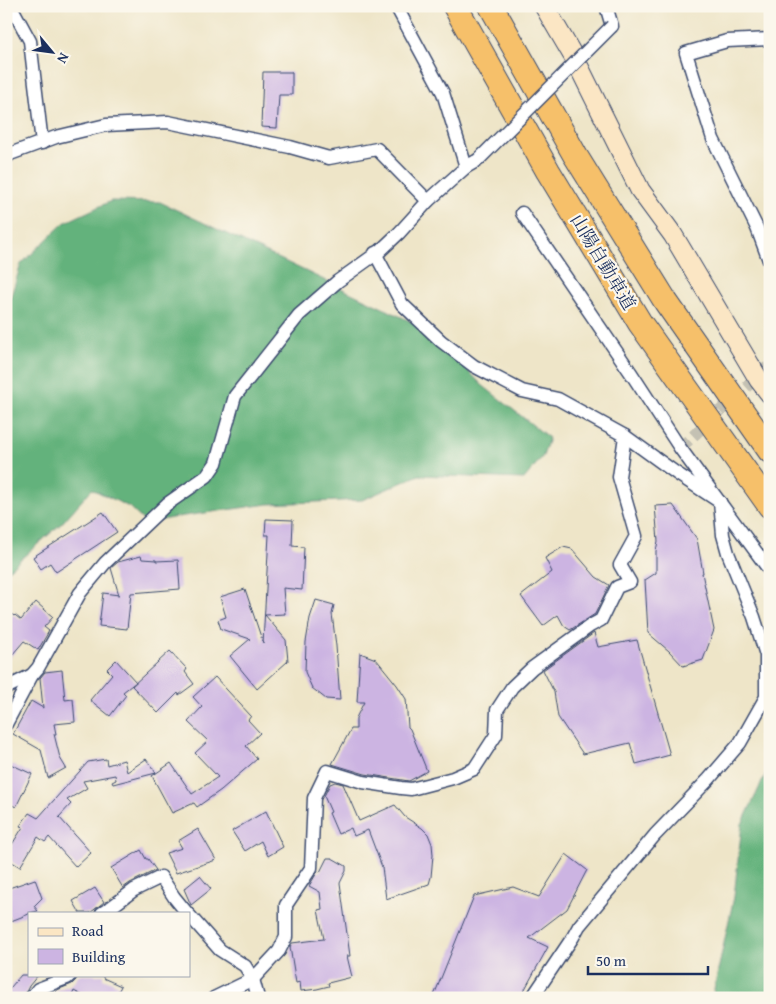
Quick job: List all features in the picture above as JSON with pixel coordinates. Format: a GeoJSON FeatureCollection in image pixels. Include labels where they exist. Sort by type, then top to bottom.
{"type":"FeatureCollection","features":[{"type":"Feature","properties":{"kind":"highway","name":"山陽自動車道"},"geometry":{"type":"LineString","coordinates":[[455,6],[548,171],[640,323],[770,506]]}},
{"type":"Feature","properties":{"kind":"highway","name":"山陽自動車道"},"geometry":{"type":"LineString","coordinates":[[491,6],[575,155],[666,302],[770,452]]}},
{"type":"Feature","properties":{"kind":"street"},"geometry":{"type":"LineString","coordinates":[[11,6],[30,41],[42,143]]}},
{"type":"Feature","properties":{"kind":"street"},"geometry":{"type":"LineString","coordinates":[[396,6],[444,92],[472,164]]}},
{"type":"Feature","properties":{"kind":"street"},"geometry":{"type":"LineString","coordinates":[[544,6],[575,59],[640,190],[673,235],[759,380],[770,394]]}},
{"type":"Feature","properties":{"kind":"street"},"geometry":{"type":"LineString","coordinates":[[6,724],[80,593],[105,564],[167,504],[207,476],[216,463],[235,396],[298,314],[338,281],[380,251],[428,201],[472,164],[612,26],[606,6]]}},
{"type":"Feature","properties":{"kind":"street"},"geometry":{"type":"LineString","coordinates":[[769,261],[757,228],[713,139],[686,53],[727,41],[770,39]]}},
{"type":"Feature","properties":{"kind":"street"},"geometry":{"type":"LineString","coordinates":[[6,158],[10,154],[56,137],[106,125],[168,122],[290,147],[329,158],[377,149],[428,201]]}},
{"type":"Feature","properties":{"kind":"street"},"geometry":{"type":"LineString","coordinates":[[522,213],[680,448],[770,571]]}},
{"type":"Feature","properties":{"kind":"street"},"geometry":{"type":"LineString","coordinates":[[375,253],[402,304],[441,341],[474,366],[522,391],[558,399],[625,436],[720,502]]}},
{"type":"Feature","properties":{"kind":"street"},"geometry":{"type":"LineString","coordinates":[[214,998],[253,979],[279,951],[286,937],[286,905],[311,868],[314,798],[327,771],[363,782],[411,789],[453,778],[474,769],[496,735],[497,710],[512,687],[532,668],[601,620],[617,587],[630,582],[620,565],[636,536],[619,477],[625,436]]}},
{"type":"Feature","properties":{"kind":"street"},"geometry":{"type":"LineString","coordinates":[[532,998],[579,926],[655,835],[709,779],[740,743],[766,697],[766,654],[754,617],[722,535],[720,502]]}},
{"type":"Feature","properties":{"kind":"street"},"geometry":{"type":"LineString","coordinates":[[6,688],[32,675]]}},
{"type":"Feature","properties":{"kind":"street"},"geometry":{"type":"LineString","coordinates":[[104,912],[134,890],[161,877],[186,912]]}},
{"type":"Feature","properties":{"kind":"street"},"geometry":{"type":"LineString","coordinates":[[190,916],[220,950],[244,966],[253,979],[258,998]]}},
{"type":"Feature","properties":{"kind":"street"},"geometry":{"type":"LineString","coordinates":[[31,998],[38,989],[69,976]]}},
{"type":"Feature","properties":{"kind":"green space"},"geometry":{"type":"Polygon","coordinates":[[[111,201],[160,202],[429,330],[482,385],[549,438],[543,456],[524,479],[419,475],[362,500],[268,504],[146,523],[129,507],[92,489],[62,523],[6,572],[6,312],[21,264],[64,223],[111,201]]]}},
{"type":"Feature","properties":{"kind":"green space"},"geometry":{"type":"Polygon","coordinates":[[[770,765],[770,998],[712,998],[734,897],[742,824],[770,765]]]}},
{"type":"Feature","properties":{"kind":"building"},"geometry":{"type":"Polygon","coordinates":[[[263,72],[292,72],[292,95],[279,95],[277,128],[261,127],[263,72]]]}},
{"type":"Feature","properties":{"kind":"building"},"geometry":{"type":"Polygon","coordinates":[[[673,505],[697,539],[714,630],[703,660],[683,666],[648,633],[645,580],[656,573],[658,541],[655,506],[673,505]]]}},
{"type":"Feature","properties":{"kind":"building"},"geometry":{"type":"Polygon","coordinates":[[[103,512],[117,532],[56,572],[50,563],[41,569],[33,557],[103,512]]]}},
{"type":"Feature","properties":{"kind":"building"},"geometry":{"type":"Polygon","coordinates":[[[266,519],[293,520],[292,546],[304,547],[302,590],[283,588],[285,614],[265,615],[286,640],[288,661],[257,689],[230,656],[250,639],[221,629],[218,620],[226,617],[220,597],[245,589],[263,643],[269,535],[265,535],[266,519]]]}},
{"type":"Feature","properties":{"kind":"building"},"geometry":{"type":"Polygon","coordinates":[[[563,547],[572,549],[596,577],[609,585],[595,614],[570,630],[564,626],[558,615],[543,626],[521,596],[552,572],[545,558],[563,547]]]}},
{"type":"Feature","properties":{"kind":"building"},"geometry":{"type":"Polygon","coordinates":[[[141,556],[142,559],[156,561],[178,560],[180,589],[131,593],[127,629],[99,626],[103,593],[119,595],[111,568],[118,562],[141,556]]]}},
{"type":"Feature","properties":{"kind":"building"},"geometry":{"type":"Polygon","coordinates":[[[316,600],[334,605],[332,614],[340,700],[326,699],[312,688],[305,672],[306,642],[310,618],[316,600]]]}},
{"type":"Feature","properties":{"kind":"building"},"geometry":{"type":"Polygon","coordinates":[[[36,602],[53,617],[44,627],[49,631],[38,650],[24,641],[6,662],[6,610],[21,620],[36,602]]]}},
{"type":"Feature","properties":{"kind":"building"},"geometry":{"type":"Polygon","coordinates":[[[594,633],[598,647],[637,640],[670,755],[636,764],[630,743],[583,754],[558,717],[554,692],[543,670],[594,633]]]}},
{"type":"Feature","properties":{"kind":"building"},"geometry":{"type":"Polygon","coordinates":[[[170,651],[187,669],[185,672],[194,684],[179,695],[178,693],[158,713],[132,686],[170,651]]]}},
{"type":"Feature","properties":{"kind":"building"},"geometry":{"type":"Polygon","coordinates":[[[360,653],[376,659],[406,699],[408,727],[427,771],[409,781],[365,774],[332,764],[351,729],[356,729],[356,718],[364,702],[357,702],[360,653]]]}},
{"type":"Feature","properties":{"kind":"building"},"geometry":{"type":"Polygon","coordinates":[[[116,660],[136,682],[123,692],[126,695],[110,716],[90,700],[112,674],[107,669],[116,660]]]}},
{"type":"Feature","properties":{"kind":"building"},"geometry":{"type":"Polygon","coordinates":[[[62,670],[65,700],[73,699],[75,722],[54,724],[56,734],[54,734],[60,758],[66,768],[48,778],[41,750],[13,734],[31,701],[43,708],[40,678],[45,672],[62,670]]]}},
{"type":"Feature","properties":{"kind":"building"},"geometry":{"type":"Polygon","coordinates":[[[215,677],[251,716],[248,720],[260,733],[246,746],[257,759],[221,790],[197,807],[194,803],[172,813],[152,776],[171,763],[192,794],[218,777],[195,753],[208,741],[188,722],[202,707],[193,697],[215,677]]]}},
{"type":"Feature","properties":{"kind":"building"},"geometry":{"type":"Polygon","coordinates":[[[106,759],[107,765],[124,760],[127,772],[146,759],[156,773],[113,784],[112,782],[116,780],[115,775],[83,781],[87,788],[67,800],[71,804],[59,817],[91,853],[76,867],[49,837],[45,842],[38,837],[20,867],[6,858],[6,854],[23,827],[20,826],[29,813],[38,818],[88,762],[106,759]]]}},
{"type":"Feature","properties":{"kind":"building"},"geometry":{"type":"Polygon","coordinates":[[[6,762],[32,774],[16,807],[6,802],[6,762]]]}},
{"type":"Feature","properties":{"kind":"building"},"geometry":{"type":"Polygon","coordinates":[[[335,782],[343,784],[359,821],[395,805],[405,817],[428,834],[432,844],[433,855],[429,884],[386,899],[382,867],[368,830],[354,836],[351,828],[338,834],[324,796],[330,784],[335,782]]]}},
{"type":"Feature","properties":{"kind":"building"},"geometry":{"type":"Polygon","coordinates":[[[266,811],[283,847],[268,856],[261,841],[245,851],[232,831],[266,811]]]}},
{"type":"Feature","properties":{"kind":"building"},"geometry":{"type":"Polygon","coordinates":[[[198,829],[216,860],[176,873],[166,853],[182,848],[178,841],[198,829]]]}},
{"type":"Feature","properties":{"kind":"building"},"geometry":{"type":"Polygon","coordinates":[[[141,850],[156,870],[123,888],[111,868],[141,850]]]}},
{"type":"Feature","properties":{"kind":"building"},"geometry":{"type":"Polygon","coordinates":[[[566,854],[587,870],[567,909],[529,938],[548,947],[520,998],[433,998],[474,896],[513,887],[539,897],[566,854]]]}},
{"type":"Feature","properties":{"kind":"building"},"geometry":{"type":"Polygon","coordinates":[[[327,858],[332,858],[346,866],[346,871],[340,883],[350,956],[347,956],[352,977],[328,983],[329,986],[301,991],[300,982],[296,983],[290,947],[292,943],[324,939],[318,910],[322,909],[320,892],[309,886],[318,871],[320,872],[327,858]]]}},
{"type":"Feature","properties":{"kind":"building"},"geometry":{"type":"Polygon","coordinates":[[[200,876],[211,889],[191,905],[184,889],[200,876]]]}},
{"type":"Feature","properties":{"kind":"building"},"geometry":{"type":"Polygon","coordinates":[[[35,879],[42,898],[34,906],[38,911],[28,912],[28,914],[11,921],[6,907],[6,889],[35,879]]]}},
{"type":"Feature","properties":{"kind":"building"},"geometry":{"type":"Polygon","coordinates":[[[95,888],[104,902],[91,912],[79,912],[73,901],[95,888]]]}},
{"type":"Feature","properties":{"kind":"building"},"geometry":{"type":"Polygon","coordinates":[[[21,975],[37,976],[23,998],[6,998],[6,993],[21,975]]]}},
{"type":"Feature","properties":{"kind":"building"},"geometry":{"type":"Polygon","coordinates":[[[78,976],[103,976],[103,978],[121,986],[115,998],[87,998],[74,991],[71,998],[54,998],[57,990],[72,984],[78,976]]]}},
{"type":"Feature","properties":{"kind":"tunnel"},"geometry":{"type":"LineString","coordinates":[[680,448],[770,365]]}}]}
